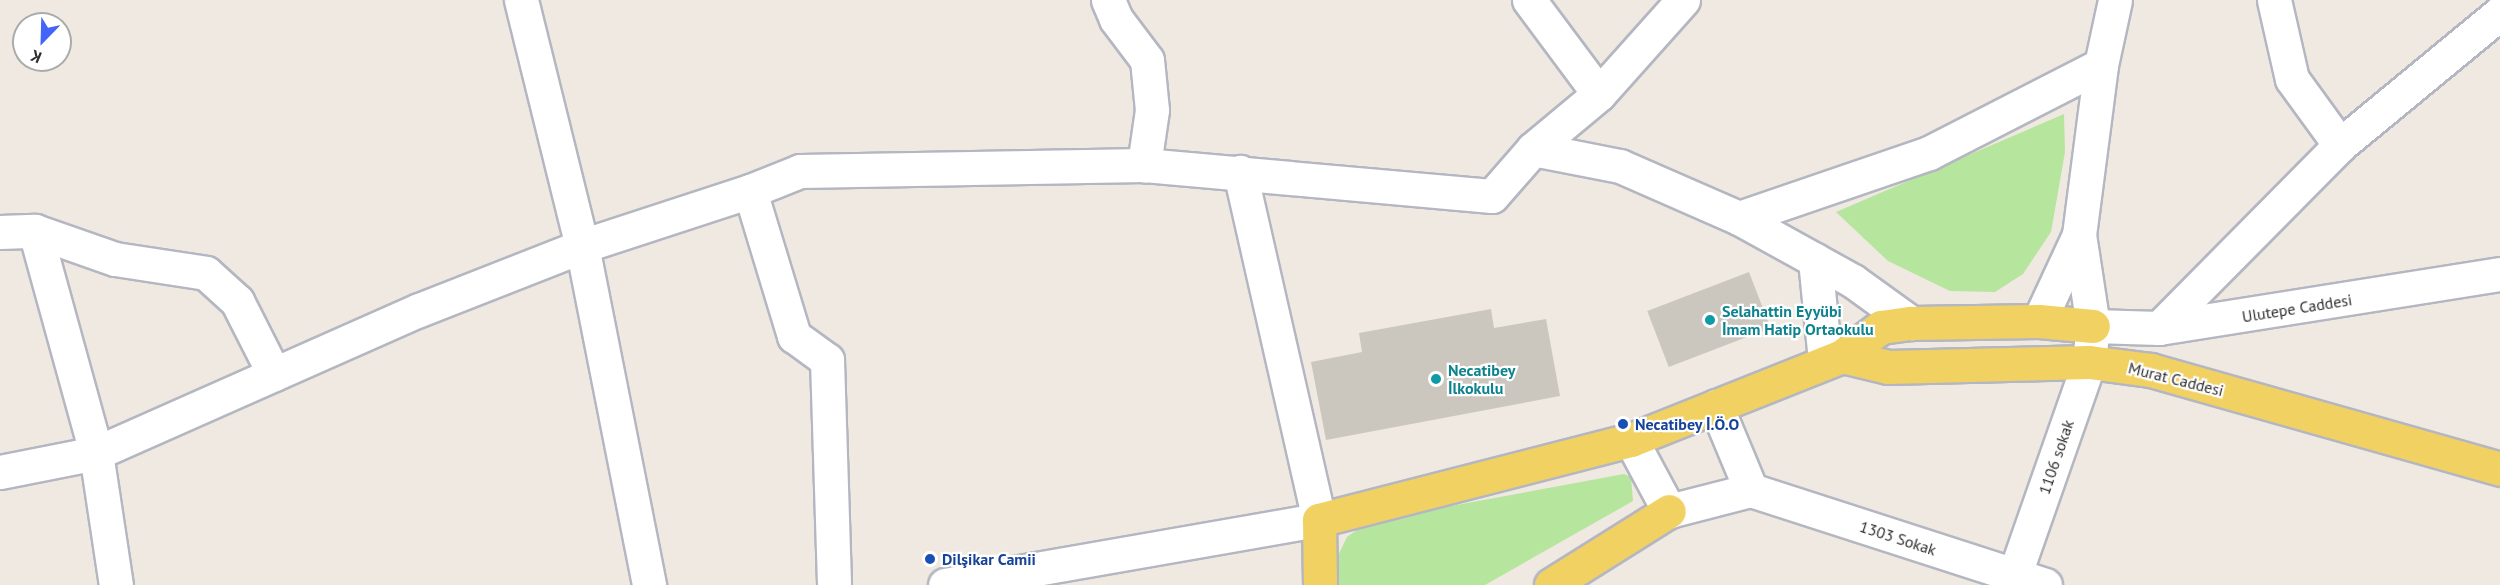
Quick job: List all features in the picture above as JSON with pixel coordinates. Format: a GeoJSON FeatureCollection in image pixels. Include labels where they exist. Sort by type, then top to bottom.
{"type":"FeatureCollection","features":[{"type":"Feature","properties":{"kind":"main road"},"geometry":{"type":"LineString","coordinates":[[1320,585],[1320,520],[1631,440],[1834,358],[1881,327],[1911,323],[2039,321],[2093,326]]}},
{"type":"Feature","properties":{"kind":"main road","name":"Murat Caddesi"},"geometry":{"type":"LineString","coordinates":[[1834,358],[1888,367],[2089,362],[2151,370],[2500,469]]}},
{"type":"Feature","properties":{"kind":"main road"},"geometry":{"type":"LineString","coordinates":[[1551,585],[1669,511]]}},
{"type":"Feature","properties":{"kind":"street"},"geometry":{"type":"LineString","coordinates":[[521,0],[582,246],[649,585]]}},
{"type":"Feature","properties":{"kind":"street"},"geometry":{"type":"LineString","coordinates":[[1108,0],[1116,19],[1147,60],[1152,110],[1144,165]]}},
{"type":"Feature","properties":{"kind":"street"},"geometry":{"type":"LineString","coordinates":[[1529,0],[1599,94]]}},
{"type":"Feature","properties":{"kind":"street"},"geometry":{"type":"LineString","coordinates":[[0,472],[96,453],[419,310],[582,246],[750,191],[800,171],[1144,165],[1492,196],[1533,149],[1599,94],[1683,0]]}},
{"type":"Feature","properties":{"kind":"street"},"geometry":{"type":"LineString","coordinates":[[2039,321],[2079,235],[2101,65],[2115,0]]}},
{"type":"Feature","properties":{"kind":"street"},"geometry":{"type":"LineString","coordinates":[[2280,6],[2292,79],[2340,145]]}},
{"type":"Feature","properties":{"kind":"street"},"geometry":{"type":"LineString","coordinates":[[2159,328],[2340,145],[2500,13]]}},
{"type":"Feature","properties":{"kind":"street"},"geometry":{"type":"LineString","coordinates":[[1739,218],[1929,153],[2101,65]]}},
{"type":"Feature","properties":{"kind":"street"},"geometry":{"type":"LineString","coordinates":[[1533,149],[1620,166],[1739,218],[1853,281],[1911,323]]}},
{"type":"Feature","properties":{"kind":"street"},"geometry":{"type":"LineString","coordinates":[[945,585],[1106,555],[1320,520],[1240,172]]}},
{"type":"Feature","properties":{"kind":"street"},"geometry":{"type":"LineString","coordinates":[[750,191],[794,336],[827,360],[834,585]]}},
{"type":"Feature","properties":{"kind":"street"},"geometry":{"type":"LineString","coordinates":[[0,232],[35,231],[116,259],[206,273],[237,301],[274,374]]}},
{"type":"Feature","properties":{"kind":"street"},"geometry":{"type":"LineString","coordinates":[[35,231],[96,453],[116,585]]}},
{"type":"Feature","properties":{"kind":"street","name":"1106 sokak"},"geometry":{"type":"LineString","coordinates":[[2024,582],[2089,362],[2093,326],[2079,235]]}},
{"type":"Feature","properties":{"kind":"street"},"geometry":{"type":"LineString","coordinates":[[1815,260],[1834,358]]}},
{"type":"Feature","properties":{"kind":"street","name":"Ulutepe Caddesi"},"geometry":{"type":"LineString","coordinates":[[2093,326],[2159,328],[2500,274]]}},
{"type":"Feature","properties":{"kind":"street"},"geometry":{"type":"LineString","coordinates":[[1631,440],[1669,511],[1751,490],[1716,406]]}},
{"type":"Feature","properties":{"kind":"street","name":"1303 Sokak"},"geometry":{"type":"LineString","coordinates":[[1751,490],[2024,582]]}},
{"type":"Feature","properties":{"kind":"street"},"geometry":{"type":"LineString","coordinates":[[1092,585],[1106,555]]}},
{"type":"Feature","properties":{"kind":"green space"},"geometry":{"type":"Polygon","coordinates":[[[2064,114],[2065,152],[2051,232],[2023,274],[1995,292],[1950,291],[1888,261],[1836,212],[2064,114]]]}},
{"type":"Feature","properties":{"kind":"green space"},"geometry":{"type":"Polygon","coordinates":[[[1624,474],[1631,477],[1633,501],[1485,585],[1334,585],[1335,562],[1347,537],[1370,521],[1624,474]]]}},
{"type":"Feature","properties":{"kind":"building","name":"Selahattin Eyyübi İmam Hatip Ortaokulu"},"geometry":{"type":"Polygon","coordinates":[[[1749,272],[1771,328],[1669,367],[1647,311],[1749,272]]]}},
{"type":"Feature","properties":{"kind":"building","name":"Necatibey İlkokulu"},"geometry":{"type":"Polygon","coordinates":[[[1491,309],[1494,328],[1546,319],[1560,396],[1326,440],[1311,362],[1362,352],[1359,333],[1491,309]]]}},
{"type":"Feature","properties":{"kind":"place","name":"Selahattin Eyyübi İmam Hatip Ortaokulu"},"geometry":{"type":"Point","coordinates":[1710,320]}},
{"type":"Feature","properties":{"kind":"place","name":"Necatibey İlkokulu"},"geometry":{"type":"Point","coordinates":[1436,379]}},
{"type":"Feature","properties":{"kind":"place","name":"Necatibey İ.Ö.O"},"geometry":{"type":"Point","coordinates":[1623,424]}},
{"type":"Feature","properties":{"kind":"place","name":"Dilşikar Camii"},"geometry":{"type":"Point","coordinates":[930,559]}}]}
